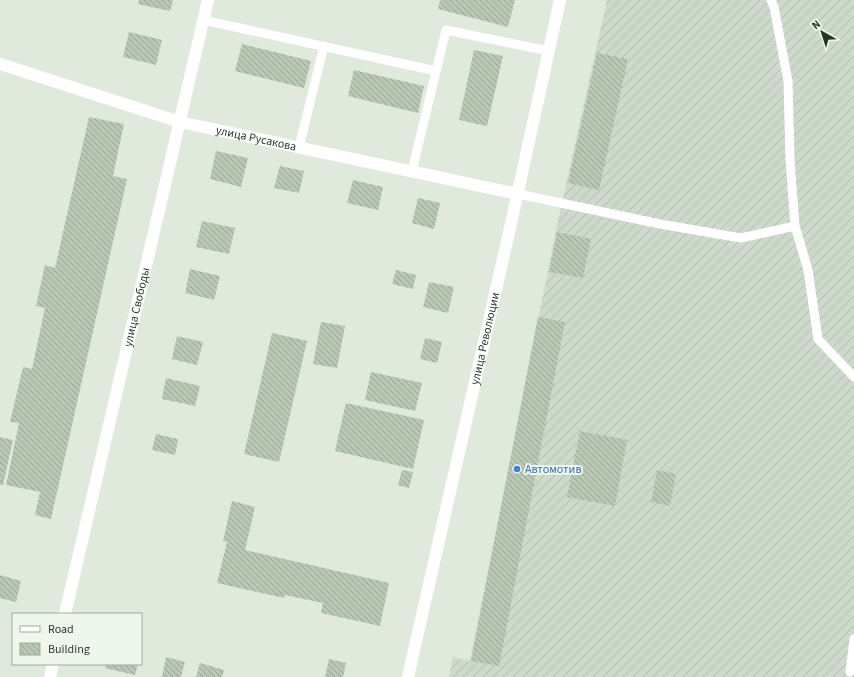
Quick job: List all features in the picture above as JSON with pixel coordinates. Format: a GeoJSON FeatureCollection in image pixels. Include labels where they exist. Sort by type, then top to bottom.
{"type":"FeatureCollection","features":[{"type":"Feature","properties":{"kind":"street","name":"улица Свободы"},"geometry":{"type":"LineString","coordinates":[[65,613],[208,0]]}},
{"type":"Feature","properties":{"kind":"street","name":"улица Революции"},"geometry":{"type":"LineString","coordinates":[[408,677],[518,194],[549,52],[558,1]]}},
{"type":"Feature","properties":{"kind":"street","name":"улица Русакова"},"geometry":{"type":"LineString","coordinates":[[0,64],[180,122],[518,194]]}},
{"type":"Feature","properties":{"kind":"street"},"geometry":{"type":"LineString","coordinates":[[50,677],[53,665]]}},
{"type":"Feature","properties":{"kind":"lane"},"geometry":{"type":"LineString","coordinates":[[771,0],[774,7],[788,81],[790,160],[795,226],[808,270],[818,339],[854,377]]}},
{"type":"Feature","properties":{"kind":"lane"},"geometry":{"type":"LineString","coordinates":[[204,20],[436,71]]}},
{"type":"Feature","properties":{"kind":"lane"},"geometry":{"type":"LineString","coordinates":[[412,171],[446,30],[549,52]]}},
{"type":"Feature","properties":{"kind":"lane"},"geometry":{"type":"LineString","coordinates":[[299,147],[324,46]]}},
{"type":"Feature","properties":{"kind":"lane"},"geometry":{"type":"LineString","coordinates":[[518,194],[660,224],[741,238],[795,226]]}},
{"type":"Feature","properties":{"kind":"lane"},"geometry":{"type":"LineString","coordinates":[[850,672],[854,638]]}},
{"type":"Feature","properties":{"kind":"shaded area"},"geometry":{"type":"Polygon","coordinates":[[[607,0],[854,0],[854,677],[449,677],[453,657],[470,661],[558,221],[607,0]]]}},
{"type":"Feature","properties":{"kind":"building"},"geometry":{"type":"Polygon","coordinates":[[[139,0],[173,0],[170,11],[138,4],[139,0]]]}},
{"type":"Feature","properties":{"kind":"building"},"geometry":{"type":"Polygon","coordinates":[[[440,0],[515,0],[508,27],[438,9],[440,0]]]}},
{"type":"Feature","properties":{"kind":"building"},"geometry":{"type":"Polygon","coordinates":[[[129,32],[162,40],[156,65],[123,57],[129,32]]]}},
{"type":"Feature","properties":{"kind":"building"},"geometry":{"type":"Polygon","coordinates":[[[242,44],[311,61],[304,88],[235,71],[242,44]]]}},
{"type":"Feature","properties":{"kind":"building"},"geometry":{"type":"Polygon","coordinates":[[[474,50],[503,56],[487,126],[459,120],[474,50]]]}},
{"type":"Feature","properties":{"kind":"building"},"geometry":{"type":"Polygon","coordinates":[[[597,53],[628,59],[599,190],[568,183],[597,53]]]}},
{"type":"Feature","properties":{"kind":"building"},"geometry":{"type":"Polygon","coordinates":[[[354,70],[424,86],[418,113],[348,96],[354,70]]]}},
{"type":"Feature","properties":{"kind":"building"},"geometry":{"type":"Polygon","coordinates":[[[89,117],[124,124],[113,176],[127,179],[51,519],[35,515],[40,492],[6,485],[19,423],[10,422],[23,367],[32,369],[45,308],[36,306],[45,265],[55,268],[89,117]]]}},
{"type":"Feature","properties":{"kind":"building"},"geometry":{"type":"Polygon","coordinates":[[[216,151],[248,158],[241,187],[210,179],[216,151]]]}},
{"type":"Feature","properties":{"kind":"building"},"geometry":{"type":"Polygon","coordinates":[[[280,166],[304,171],[299,193],[274,188],[280,166]]]}},
{"type":"Feature","properties":{"kind":"building"},"geometry":{"type":"Polygon","coordinates":[[[353,180],[383,187],[378,210],[347,203],[353,180]]]}},
{"type":"Feature","properties":{"kind":"building"},"geometry":{"type":"Polygon","coordinates":[[[418,198],[440,203],[434,229],[412,223],[418,198]]]}},
{"type":"Feature","properties":{"kind":"building"},"geometry":{"type":"Polygon","coordinates":[[[202,221],[235,228],[229,254],[196,247],[202,221]]]}},
{"type":"Feature","properties":{"kind":"building"},"geometry":{"type":"Polygon","coordinates":[[[557,232],[591,239],[583,278],[549,272],[557,232]]]}},
{"type":"Feature","properties":{"kind":"building"},"geometry":{"type":"Polygon","coordinates":[[[190,269],[220,276],[214,300],[185,293],[190,269]]]}},
{"type":"Feature","properties":{"kind":"building"},"geometry":{"type":"Polygon","coordinates":[[[396,270],[416,275],[413,289],[392,284],[396,270]]]}},
{"type":"Feature","properties":{"kind":"building"},"geometry":{"type":"Polygon","coordinates":[[[429,282],[454,287],[448,313],[423,307],[429,282]]]}},
{"type":"Feature","properties":{"kind":"building"},"geometry":{"type":"Polygon","coordinates":[[[538,317],[565,322],[499,666],[471,661],[538,317]]]}},
{"type":"Feature","properties":{"kind":"building"},"geometry":{"type":"Polygon","coordinates":[[[321,322],[345,326],[337,368],[313,364],[321,322]]]}},
{"type":"Feature","properties":{"kind":"building"},"geometry":{"type":"Polygon","coordinates":[[[272,333],[307,341],[279,462],[244,454],[272,333]]]}},
{"type":"Feature","properties":{"kind":"building"},"geometry":{"type":"Polygon","coordinates":[[[177,336],[203,342],[197,365],[172,359],[177,336]]]}},
{"type":"Feature","properties":{"kind":"building"},"geometry":{"type":"Polygon","coordinates":[[[425,338],[442,342],[437,363],[420,359],[425,338]]]}},
{"type":"Feature","properties":{"kind":"building"},"geometry":{"type":"Polygon","coordinates":[[[371,372],[422,383],[415,411],[365,400],[371,372]]]}},
{"type":"Feature","properties":{"kind":"building"},"geometry":{"type":"Polygon","coordinates":[[[166,378],[200,386],[195,406],[162,399],[166,378]]]}},
{"type":"Feature","properties":{"kind":"building"},"geometry":{"type":"Polygon","coordinates":[[[346,403],[424,420],[413,469],[335,451],[346,403]]]}},
{"type":"Feature","properties":{"kind":"building"},"geometry":{"type":"Polygon","coordinates":[[[580,431],[627,440],[615,506],[567,497],[580,431]]]}},
{"type":"Feature","properties":{"kind":"building"},"geometry":{"type":"Polygon","coordinates":[[[156,434],[178,439],[175,455],[152,450],[156,434]]]}},
{"type":"Feature","properties":{"kind":"building"},"geometry":{"type":"Polygon","coordinates":[[[0,437],[13,440],[3,485],[0,485],[0,437]]]}},
{"type":"Feature","properties":{"kind":"building"},"geometry":{"type":"Polygon","coordinates":[[[402,470],[413,472],[409,488],[398,485],[402,470]]]}},
{"type":"Feature","properties":{"kind":"building"},"geometry":{"type":"Polygon","coordinates":[[[657,470],[676,474],[670,506],[651,502],[657,470]]]}},
{"type":"Feature","properties":{"kind":"building"},"geometry":{"type":"Polygon","coordinates":[[[232,501],[255,507],[245,550],[389,583],[380,626],[321,613],[323,603],[285,595],[284,598],[217,583],[227,542],[223,541],[232,501]]]}},
{"type":"Feature","properties":{"kind":"building"},"geometry":{"type":"Polygon","coordinates":[[[0,575],[21,581],[16,602],[0,598],[0,575]]]}},
{"type":"Feature","properties":{"kind":"building"},"geometry":{"type":"Polygon","coordinates":[[[166,657],[185,662],[181,677],[162,677],[166,657]]]}},
{"type":"Feature","properties":{"kind":"building"},"geometry":{"type":"Polygon","coordinates":[[[329,659],[346,663],[343,677],[325,677],[329,659]]]}},
{"type":"Feature","properties":{"kind":"building"},"geometry":{"type":"Polygon","coordinates":[[[200,663],[224,670],[222,677],[196,677],[200,663]]]}},
{"type":"Feature","properties":{"kind":"building"},"geometry":{"type":"Polygon","coordinates":[[[106,665],[138,665],[135,675],[105,668],[106,665]]]}},
{"type":"Feature","properties":{"kind":"place","name":"Автомотив"},"geometry":{"type":"Point","coordinates":[517,469]}}]}
